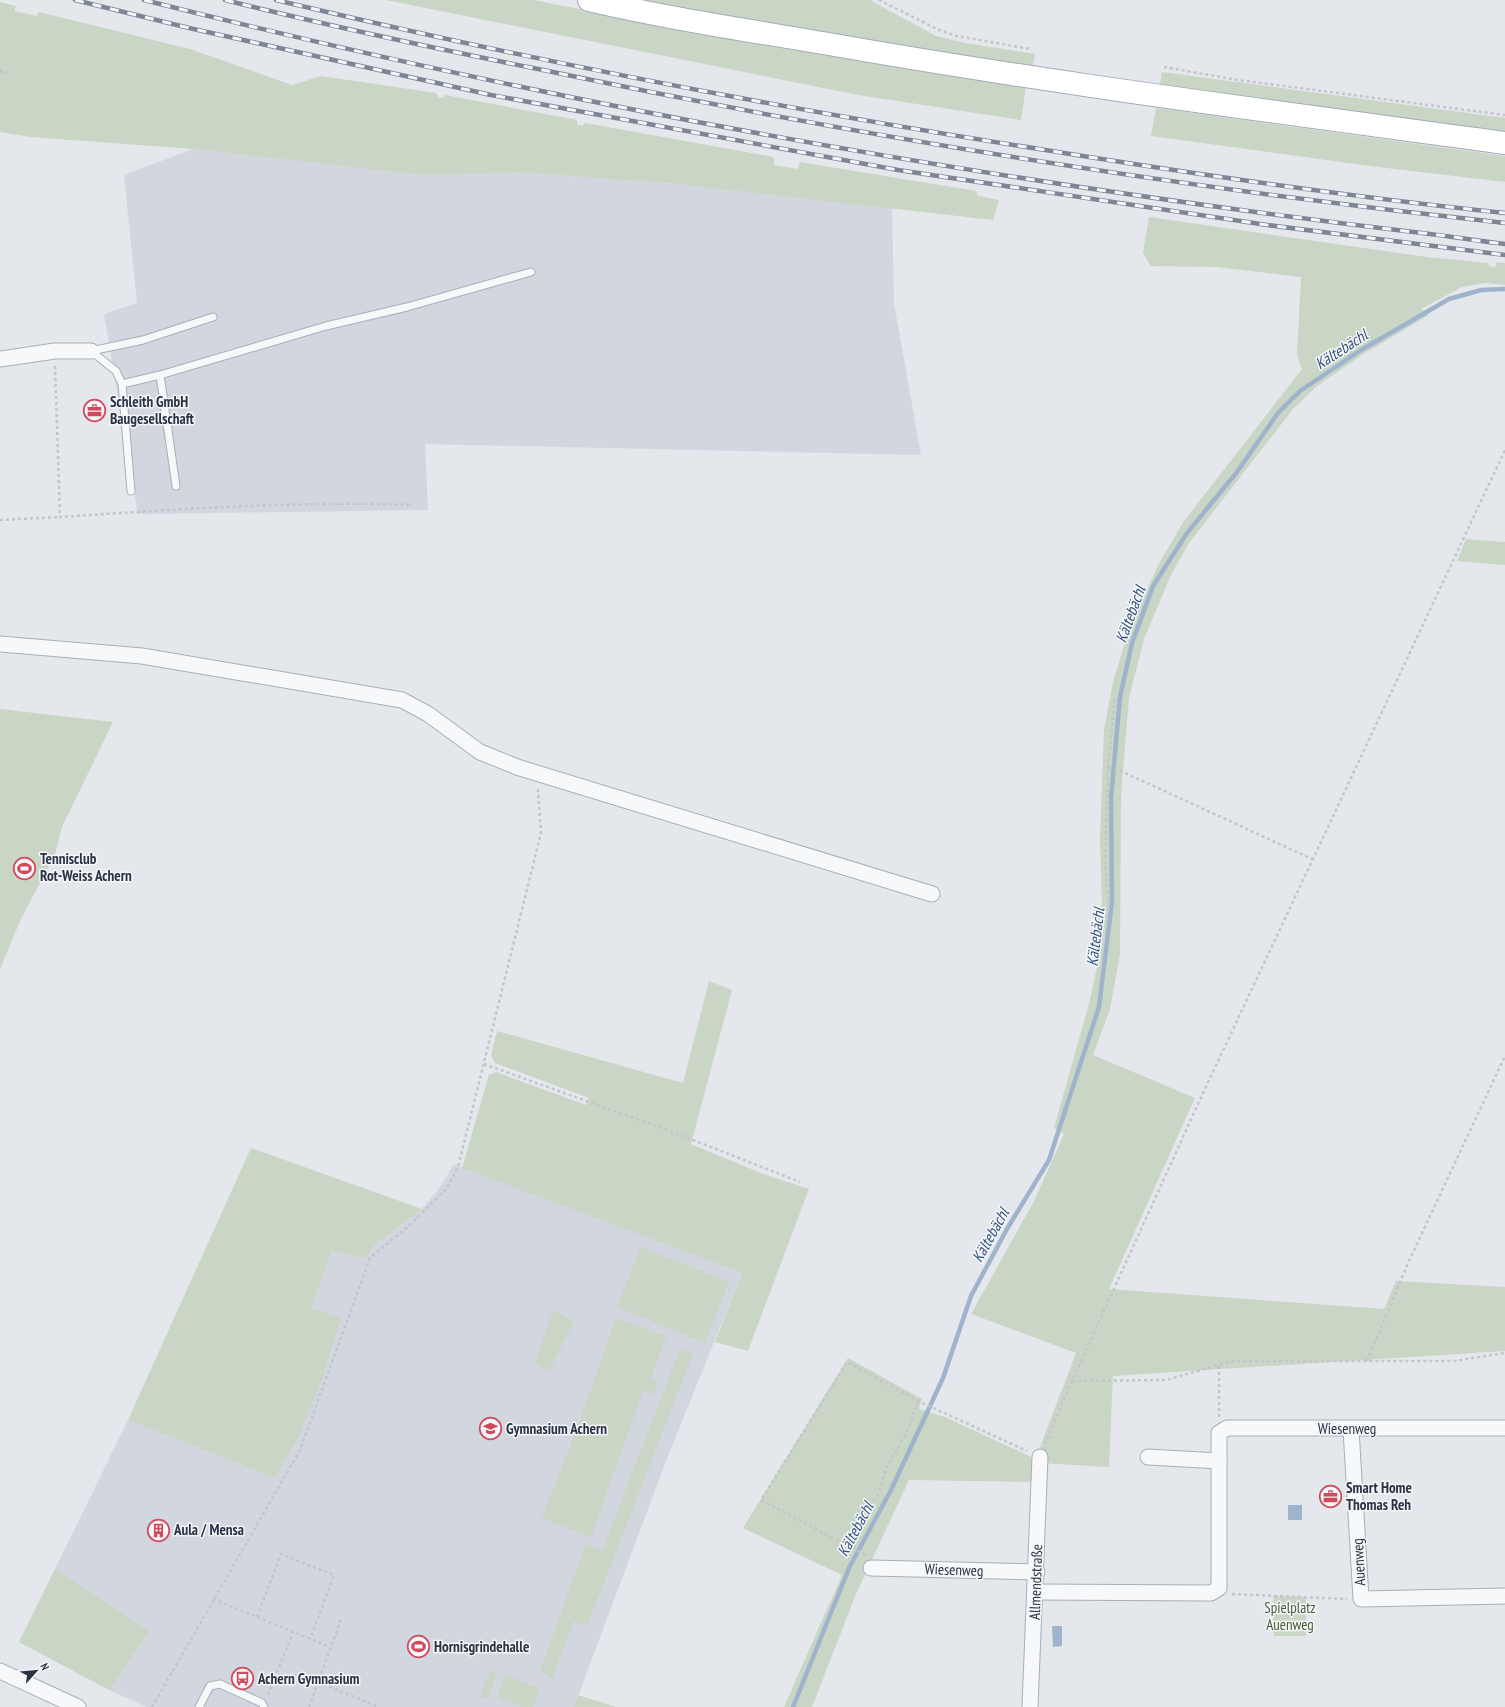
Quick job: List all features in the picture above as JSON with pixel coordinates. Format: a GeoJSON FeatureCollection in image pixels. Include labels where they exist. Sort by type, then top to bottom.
{"type":"FeatureCollection","features":[{"type":"Feature","properties":{"kind":"main road"},"geometry":{"type":"LineString","coordinates":[[589,0],[683,19],[904,58],[1066,83],[1505,143]]}},
{"type":"Feature","properties":{"kind":"street"},"geometry":{"type":"LineString","coordinates":[[0,359],[55,351],[91,351]]}},
{"type":"Feature","properties":{"kind":"street"},"geometry":{"type":"LineString","coordinates":[[0,644],[142,656],[402,700],[428,714],[480,752],[517,767],[932,894]]}},
{"type":"Feature","properties":{"kind":"street","name":"Wiesenweg"},"geometry":{"type":"LineString","coordinates":[[1219,1433],[1227,1428],[1505,1428]]}},
{"type":"Feature","properties":{"kind":"street","name":"Auenweg"},"geometry":{"type":"LineString","coordinates":[[1351,1429],[1361,1599],[1505,1596]]}},
{"type":"Feature","properties":{"kind":"street"},"geometry":{"type":"LineString","coordinates":[[1035,1592],[1211,1594],[1219,1588],[1219,1433]]}},
{"type":"Feature","properties":{"kind":"street","name":"Allmendstraße"},"geometry":{"type":"LineString","coordinates":[[1030,1707],[1037,1572],[1040,1457]]}},
{"type":"Feature","properties":{"kind":"street"},"geometry":{"type":"LineString","coordinates":[[1148,1457],[1219,1461]]}},
{"type":"Feature","properties":{"kind":"street","name":"Wiesenweg"},"geometry":{"type":"LineString","coordinates":[[870,1563],[1037,1572]]}},
{"type":"Feature","properties":{"kind":"street"},"geometry":{"type":"LineString","coordinates":[[0,1671],[78,1707]]}},
{"type":"Feature","properties":{"kind":"lane"},"geometry":{"type":"LineString","coordinates":[[122,384],[160,375],[326,326],[407,307],[531,272]]}},
{"type":"Feature","properties":{"kind":"lane"},"geometry":{"type":"LineString","coordinates":[[91,351],[143,340],[213,317]]}},
{"type":"Feature","properties":{"kind":"lane"},"geometry":{"type":"LineString","coordinates":[[91,351],[116,371],[122,384],[131,491]]}},
{"type":"Feature","properties":{"kind":"lane"},"geometry":{"type":"LineString","coordinates":[[160,375],[176,486]]}},
{"type":"Feature","properties":{"kind":"lane"},"geometry":{"type":"LineString","coordinates":[[199,1707],[210,1686],[220,1684],[262,1703],[264,1707]]}},
{"type":"Feature","properties":{"kind":"path"},"geometry":{"type":"LineString","coordinates":[[879,0],[939,30],[957,36],[1030,49]]}},
{"type":"Feature","properties":{"kind":"path"},"geometry":{"type":"LineString","coordinates":[[1164,67],[1246,81],[1505,115]]}},
{"type":"Feature","properties":{"kind":"path"},"geometry":{"type":"LineString","coordinates":[[0,72],[10,73]]}},
{"type":"Feature","properties":{"kind":"path"},"geometry":{"type":"LineString","coordinates":[[870,1563],[855,1548],[761,1500],[848,1362],[925,1405],[1040,1457],[1072,1381],[1312,860],[1505,450]]}},
{"type":"Feature","properties":{"kind":"path"},"geometry":{"type":"LineString","coordinates":[[0,520],[60,517]]}},
{"type":"Feature","properties":{"kind":"path"},"geometry":{"type":"LineString","coordinates":[[1099,940],[1109,907],[1105,864],[1108,769],[1115,698]]}},
{"type":"Feature","properties":{"kind":"path"},"geometry":{"type":"LineString","coordinates":[[1108,769],[1121,771],[1312,860]]}},
{"type":"Feature","properties":{"kind":"path"},"geometry":{"type":"LineString","coordinates":[[152,1707],[300,1450],[370,1258],[411,1224],[447,1188],[458,1167],[541,833],[538,789]]}},
{"type":"Feature","properties":{"kind":"path"},"geometry":{"type":"LineString","coordinates":[[1367,1361],[1408,1263],[1505,1056]]}},
{"type":"Feature","properties":{"kind":"path"},"geometry":{"type":"LineString","coordinates":[[484,1064],[675,1133],[800,1182]]}},
{"type":"Feature","properties":{"kind":"path"},"geometry":{"type":"LineString","coordinates":[[1072,1381],[1166,1380],[1233,1361],[1454,1361],[1505,1353]]}},
{"type":"Feature","properties":{"kind":"path"},"geometry":{"type":"LineString","coordinates":[[1219,1365],[1219,1433]]}},
{"type":"Feature","properties":{"kind":"path"},"geometry":{"type":"LineString","coordinates":[[855,1548],[860,1511],[876,1499],[880,1491],[885,1470],[907,1432],[918,1401]]}},
{"type":"Feature","properties":{"kind":"path"},"geometry":{"type":"LineString","coordinates":[[257,1617],[281,1554],[334,1575],[310,1639]]}},
{"type":"Feature","properties":{"kind":"path"},"geometry":{"type":"LineString","coordinates":[[1211,1594],[1361,1599]]}},
{"type":"Feature","properties":{"kind":"path"},"geometry":{"type":"LineString","coordinates":[[213,1599],[330,1647]]}},
{"type":"Feature","properties":{"kind":"path"},"geometry":{"type":"LineString","coordinates":[[309,1707],[341,1618]]}},
{"type":"Feature","properties":{"kind":"path"},"geometry":{"type":"LineString","coordinates":[[264,1707],[293,1632]]}},
{"type":"Feature","properties":{"kind":"path"},"geometry":{"type":"LineString","coordinates":[[318,1682],[379,1707]]}},
{"type":"Feature","properties":{"kind":"shaded area","name":"Schleith GmbH Baugesellschaft"},"geometry":{"type":"Polygon","coordinates":[[[193,149],[425,174],[514,172],[666,183],[892,208],[894,303],[921,455],[425,444],[428,510],[138,514],[104,314],[137,303],[124,175],[193,149]]]}},
{"type":"Feature","properties":{"kind":"shaded area","name":"Gymnasium Achern"},"geometry":{"type":"Polygon","coordinates":[[[454,1164],[742,1273],[666,1461],[574,1707],[147,1707],[109,1690],[150,1631],[55,1569],[128,1420],[275,1478],[340,1318],[311,1308],[332,1251],[365,1258],[378,1242],[422,1209],[438,1190],[454,1164]]]}},
{"type":"Feature","properties":{"kind":"green space"},"geometry":{"type":"Polygon","coordinates":[[[386,0],[533,0],[786,49],[1026,86],[1021,120],[858,95],[386,0]]]}},
{"type":"Feature","properties":{"kind":"green space"},"geometry":{"type":"Polygon","coordinates":[[[632,0],[870,0],[936,36],[965,43],[1035,54],[1032,70],[632,0]]]}},
{"type":"Feature","properties":{"kind":"green space"},"geometry":{"type":"Polygon","coordinates":[[[0,2],[16,6],[14,11],[37,16],[39,12],[190,49],[292,85],[321,76],[436,93],[438,97],[443,98],[445,95],[577,120],[577,124],[582,126],[585,123],[774,157],[774,165],[798,169],[800,162],[976,191],[978,196],[999,200],[993,220],[666,183],[514,172],[425,175],[193,149],[30,137],[0,132],[0,2]]]}},
{"type":"Feature","properties":{"kind":"green space"},"geometry":{"type":"Polygon","coordinates":[[[1162,72],[1505,118],[1505,136],[1159,90],[1162,72]]]}},
{"type":"Feature","properties":{"kind":"green space"},"geometry":{"type":"Polygon","coordinates":[[[1156,108],[1505,156],[1505,182],[1370,166],[1151,136],[1156,108]]]}},
{"type":"Feature","properties":{"kind":"green space"},"geometry":{"type":"Polygon","coordinates":[[[1149,217],[1427,257],[1488,263],[1489,266],[1495,267],[1497,262],[1505,263],[1505,285],[1484,283],[1462,287],[1421,309],[1429,315],[1362,355],[1317,386],[1293,409],[1189,543],[1171,575],[1144,639],[1129,698],[1121,795],[1120,954],[1110,1009],[1093,1055],[1195,1098],[1109,1289],[1384,1309],[1396,1281],[1505,1287],[1505,1351],[1113,1376],[1109,1467],[1040,1463],[1040,1447],[1076,1353],[971,1314],[1034,1201],[1064,1134],[1054,1128],[1090,1000],[1102,943],[1096,926],[1102,904],[1100,840],[1104,730],[1113,682],[1127,636],[1158,565],[1184,521],[1302,369],[1297,355],[1301,277],[1216,267],[1151,266],[1143,253],[1149,217]]]}},
{"type":"Feature","properties":{"kind":"green space"},"geometry":{"type":"Polygon","coordinates":[[[1466,539],[1505,542],[1505,565],[1457,561],[1466,539]]]}},
{"type":"Feature","properties":{"kind":"green space"},"geometry":{"type":"Polygon","coordinates":[[[0,709],[113,722],[62,827],[55,854],[20,921],[0,969],[0,709]]]}},
{"type":"Feature","properties":{"kind":"green space"},"geometry":{"type":"Polygon","coordinates":[[[709,981],[732,990],[691,1144],[766,1175],[809,1189],[748,1351],[715,1342],[742,1273],[462,1168],[489,1075],[496,1072],[586,1105],[589,1098],[495,1063],[491,1055],[497,1031],[683,1083],[709,981]]]}},
{"type":"Feature","properties":{"kind":"green space"},"geometry":{"type":"Polygon","coordinates":[[[251,1148],[422,1209],[378,1242],[365,1258],[332,1251],[311,1308],[341,1318],[322,1380],[298,1438],[275,1478],[128,1420],[251,1148]]]}},
{"type":"Feature","properties":{"kind":"green space"},"geometry":{"type":"Polygon","coordinates":[[[641,1247],[729,1282],[705,1343],[617,1307],[641,1247]]]}},
{"type":"Feature","properties":{"kind":"green space"},"geometry":{"type":"Polygon","coordinates":[[[553,1311],[574,1321],[549,1371],[535,1364],[553,1311]]]}},
{"type":"Feature","properties":{"kind":"green space"},"geometry":{"type":"Polygon","coordinates":[[[616,1318],[666,1336],[651,1378],[658,1381],[654,1394],[643,1391],[591,1537],[542,1518],[581,1418],[616,1318]]]}},
{"type":"Feature","properties":{"kind":"green space"},"geometry":{"type":"Polygon","coordinates":[[[680,1349],[693,1354],[587,1626],[574,1621],[552,1678],[540,1671],[586,1544],[602,1551],[680,1349]]]}},
{"type":"Feature","properties":{"kind":"green space"},"geometry":{"type":"Polygon","coordinates":[[[848,1358],[922,1399],[919,1409],[945,1417],[1031,1457],[1036,1461],[1035,1482],[909,1480],[856,1594],[812,1707],[784,1707],[842,1575],[743,1528],[848,1358]]]}},
{"type":"Feature","properties":{"kind":"green space"},"geometry":{"type":"Polygon","coordinates":[[[55,1569],[150,1631],[109,1690],[19,1642],[55,1569]]]}},
{"type":"Feature","properties":{"kind":"green space","name":"Spielplatz Auenweg"},"geometry":{"type":"Polygon","coordinates":[[[1273,1596],[1306,1597],[1306,1636],[1274,1636],[1273,1596]]]}},
{"type":"Feature","properties":{"kind":"green space"},"geometry":{"type":"Polygon","coordinates":[[[490,1671],[497,1674],[487,1699],[480,1696],[490,1671]]]}},
{"type":"Feature","properties":{"kind":"green space"},"geometry":{"type":"Polygon","coordinates":[[[506,1675],[540,1689],[533,1707],[522,1707],[497,1697],[506,1675]]]}},
{"type":"Feature","properties":{"kind":"green space"},"geometry":{"type":"Polygon","coordinates":[[[578,1695],[616,1707],[574,1707],[578,1695]]]}},
{"type":"Feature","properties":{"kind":"water"},"geometry":{"type":"Polygon","coordinates":[[[1288,1505],[1302,1505],[1302,1520],[1288,1520],[1288,1505]]]}},
{"type":"Feature","properties":{"kind":"water"},"geometry":{"type":"Polygon","coordinates":[[[1052,1626],[1062,1626],[1062,1646],[1053,1647],[1052,1626]]]}},
{"type":"Feature","properties":{"kind":"waterway","name":"Kältebächl"},"geometry":{"type":"LineString","coordinates":[[793,1707],[849,1568],[891,1490],[943,1378],[971,1296],[1007,1229],[1049,1160],[1099,1007],[1112,901],[1111,798],[1120,697],[1132,643],[1153,586],[1187,533],[1237,472],[1278,413],[1300,391],[1361,350],[1449,299],[1481,290],[1505,289]]}},
{"type":"Feature","properties":{"kind":"railway"},"geometry":{"type":"LineString","coordinates":[[75,0],[189,28],[491,95],[898,170],[1267,225],[1505,255]]}},
{"type":"Feature","properties":{"kind":"railway"},"geometry":{"type":"LineString","coordinates":[[144,0],[460,74],[620,107],[779,137],[939,165],[1100,190],[1261,213],[1505,244]]}},
{"type":"Feature","properties":{"kind":"railway"},"geometry":{"type":"LineString","coordinates":[[225,0],[420,45],[658,93],[898,138],[1140,177],[1262,194],[1505,223]]}},
{"type":"Feature","properties":{"kind":"railway"},"geometry":{"type":"LineString","coordinates":[[276,0],[561,63],[752,100],[943,134],[1213,176],[1388,200],[1505,213]]}},
{"type":"Feature","properties":{"kind":"place","name":"Schleith GmbH Baugesellschaft"},"geometry":{"type":"Point","coordinates":[95,411]}},
{"type":"Feature","properties":{"kind":"place","name":"Tennisclub Rot-Weiss Achern"},"geometry":{"type":"Point","coordinates":[24,868]}},
{"type":"Feature","properties":{"kind":"place","name":"Gymnasium Achern"},"geometry":{"type":"Point","coordinates":[491,1429]}},
{"type":"Feature","properties":{"kind":"place","name":"Smart Home Thomas Reh"},"geometry":{"type":"Point","coordinates":[1331,1497]}},
{"type":"Feature","properties":{"kind":"place","name":"Aula / Mensa"},"geometry":{"type":"Point","coordinates":[158,1530]}},
{"type":"Feature","properties":{"kind":"place","name":"Hornisgrindehalle"},"geometry":{"type":"Point","coordinates":[418,1647]}},
{"type":"Feature","properties":{"kind":"place","name":"Achern Gymnasium"},"geometry":{"type":"Point","coordinates":[242,1679]}}]}
